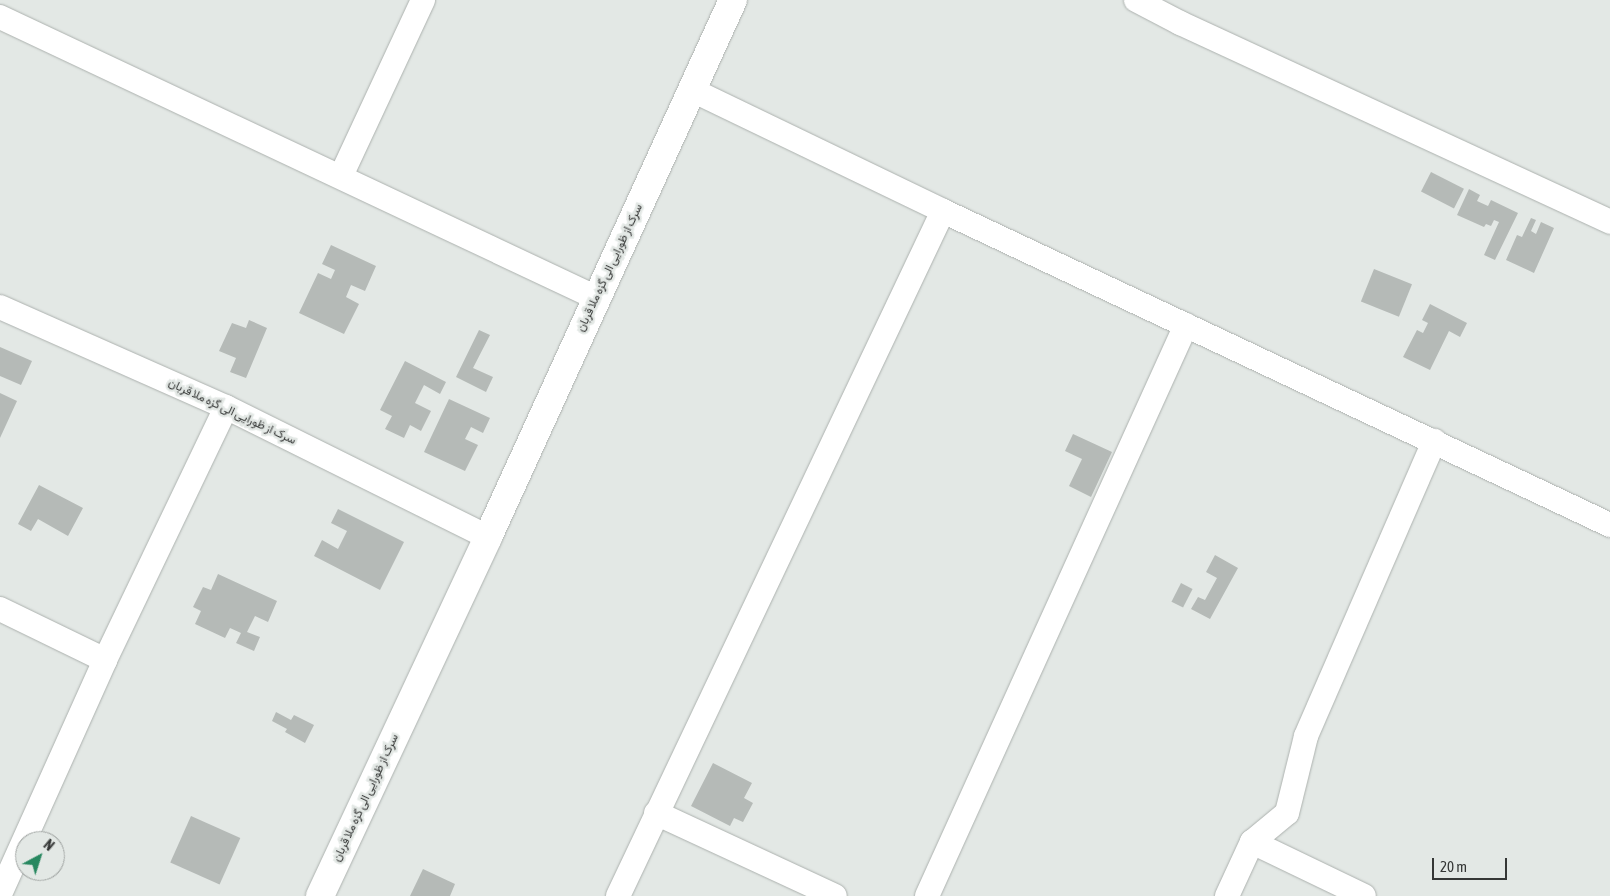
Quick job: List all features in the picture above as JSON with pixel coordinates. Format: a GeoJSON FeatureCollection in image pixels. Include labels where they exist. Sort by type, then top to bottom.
{"type":"FeatureCollection","features":[{"type":"Feature","properties":{"kind":"street"},"geometry":{"type":"LineString","coordinates":[[341,176],[423,0]]}},
{"type":"Feature","properties":{"kind":"street","name":"سرک از ظورایی الی گزه ملا قربان"},"geometry":{"type":"LineString","coordinates":[[320,896],[488,537],[734,0]]}},
{"type":"Feature","properties":{"kind":"street"},"geometry":{"type":"LineString","coordinates":[[1136,0],[1180,23],[1610,222]]}},
{"type":"Feature","properties":{"kind":"street"},"geometry":{"type":"LineString","coordinates":[[0,17],[597,298]]}},
{"type":"Feature","properties":{"kind":"street"},"geometry":{"type":"LineString","coordinates":[[692,90],[943,211],[1610,525]]}},
{"type":"Feature","properties":{"kind":"street"},"geometry":{"type":"LineString","coordinates":[[618,896],[943,211]]}},
{"type":"Feature","properties":{"kind":"street","name":"سرک از ظورایی الی گزه ملا قربان"},"geometry":{"type":"LineString","coordinates":[[0,307],[226,407],[488,537]]}},
{"type":"Feature","properties":{"kind":"street"},"geometry":{"type":"LineString","coordinates":[[927,896],[1186,325]]}},
{"type":"Feature","properties":{"kind":"street"},"geometry":{"type":"LineString","coordinates":[[0,894],[105,660],[226,407]]}},
{"type":"Feature","properties":{"kind":"street"},"geometry":{"type":"LineString","coordinates":[[1227,896],[1252,842],[1287,813],[1306,736],[1434,441]]}},
{"type":"Feature","properties":{"kind":"street"},"geometry":{"type":"LineString","coordinates":[[0,609],[105,660]]}},
{"type":"Feature","properties":{"kind":"street"},"geometry":{"type":"LineString","coordinates":[[656,813],[835,896]]}},
{"type":"Feature","properties":{"kind":"street"},"geometry":{"type":"LineString","coordinates":[[1252,842],[1364,896]]}},
{"type":"Feature","properties":{"kind":"building"},"geometry":{"type":"Polygon","coordinates":[[[1431,172],[1464,189],[1454,208],[1421,192],[1431,172]]]}},
{"type":"Feature","properties":{"kind":"building"},"geometry":{"type":"Polygon","coordinates":[[[1469,189],[1480,195],[1477,201],[1488,206],[1491,200],[1518,213],[1495,260],[1484,255],[1499,222],[1494,220],[1491,226],[1486,224],[1484,227],[1457,215],[1469,189]]]}},
{"type":"Feature","properties":{"kind":"building"},"geometry":{"type":"Polygon","coordinates":[[[1531,218],[1536,220],[1531,231],[1536,234],[1541,222],[1554,228],[1534,273],[1506,260],[1517,235],[1522,237],[1531,218]]]}},
{"type":"Feature","properties":{"kind":"building"},"geometry":{"type":"Polygon","coordinates":[[[331,245],[376,266],[365,291],[351,285],[346,297],[359,304],[344,334],[299,313],[318,273],[331,279],[335,270],[322,264],[331,245]]]}},
{"type":"Feature","properties":{"kind":"building"},"geometry":{"type":"Polygon","coordinates":[[[1374,269],[1412,284],[1399,317],[1361,301],[1374,269]]]}},
{"type":"Feature","properties":{"kind":"building"},"geometry":{"type":"Polygon","coordinates":[[[1430,304],[1467,323],[1460,337],[1449,331],[1430,370],[1403,357],[1417,330],[1423,333],[1428,323],[1422,320],[1430,304]]]}},
{"type":"Feature","properties":{"kind":"building"},"geometry":{"type":"Polygon","coordinates":[[[249,320],[267,328],[246,378],[230,372],[236,358],[219,351],[232,323],[246,328],[249,320]]]}},
{"type":"Feature","properties":{"kind":"building"},"geometry":{"type":"Polygon","coordinates":[[[479,330],[490,335],[473,368],[493,377],[486,392],[456,377],[479,330]]]}},
{"type":"Feature","properties":{"kind":"building"},"geometry":{"type":"Polygon","coordinates":[[[0,347],[32,361],[21,385],[0,376],[0,347]]]}},
{"type":"Feature","properties":{"kind":"building"},"geometry":{"type":"Polygon","coordinates":[[[405,361],[446,382],[440,394],[424,385],[415,403],[431,411],[421,431],[410,425],[404,438],[385,429],[392,416],[380,410],[405,361]]]}},
{"type":"Feature","properties":{"kind":"building"},"geometry":{"type":"Polygon","coordinates":[[[0,393],[17,401],[0,438],[0,393]]]}},
{"type":"Feature","properties":{"kind":"building"},"geometry":{"type":"Polygon","coordinates":[[[449,399],[490,418],[483,433],[471,427],[465,439],[478,445],[465,471],[424,452],[449,399]]]}},
{"type":"Feature","properties":{"kind":"building"},"geometry":{"type":"Polygon","coordinates":[[[1073,434],[1112,452],[1091,497],[1069,486],[1082,459],[1065,451],[1073,434]]]}},
{"type":"Feature","properties":{"kind":"building"},"geometry":{"type":"Polygon","coordinates":[[[39,485],[83,508],[68,536],[38,519],[31,531],[18,524],[39,485]]]}},
{"type":"Feature","properties":{"kind":"building"},"geometry":{"type":"Polygon","coordinates":[[[338,509],[404,542],[380,590],[314,556],[322,540],[338,549],[347,531],[331,523],[338,509]]]}},
{"type":"Feature","properties":{"kind":"building"},"geometry":{"type":"Polygon","coordinates":[[[1215,555],[1238,568],[1210,619],[1191,609],[1198,597],[1205,600],[1217,578],[1206,572],[1215,555]]]}},
{"type":"Feature","properties":{"kind":"building"},"geometry":{"type":"Polygon","coordinates":[[[218,574],[277,601],[268,622],[255,616],[247,632],[260,637],[254,651],[236,643],[241,633],[230,628],[225,638],[195,624],[201,611],[193,607],[203,587],[211,590],[218,574]]]}},
{"type":"Feature","properties":{"kind":"building"},"geometry":{"type":"Polygon","coordinates":[[[1181,583],[1193,589],[1183,608],[1171,602],[1181,583]]]}},
{"type":"Feature","properties":{"kind":"building"},"geometry":{"type":"Polygon","coordinates":[[[276,712],[291,720],[294,715],[314,725],[305,743],[285,732],[287,729],[272,721],[276,712]]]}},
{"type":"Feature","properties":{"kind":"building"},"geometry":{"type":"Polygon","coordinates":[[[713,763],[752,783],[744,798],[753,803],[743,822],[734,818],[730,826],[691,806],[713,763]]]}},
{"type":"Feature","properties":{"kind":"building"},"geometry":{"type":"Polygon","coordinates":[[[191,816],[240,838],[220,885],[170,863],[191,816]]]}},
{"type":"Feature","properties":{"kind":"building"},"geometry":{"type":"Polygon","coordinates":[[[423,869],[455,884],[450,896],[410,896],[423,869]]]}}]}
